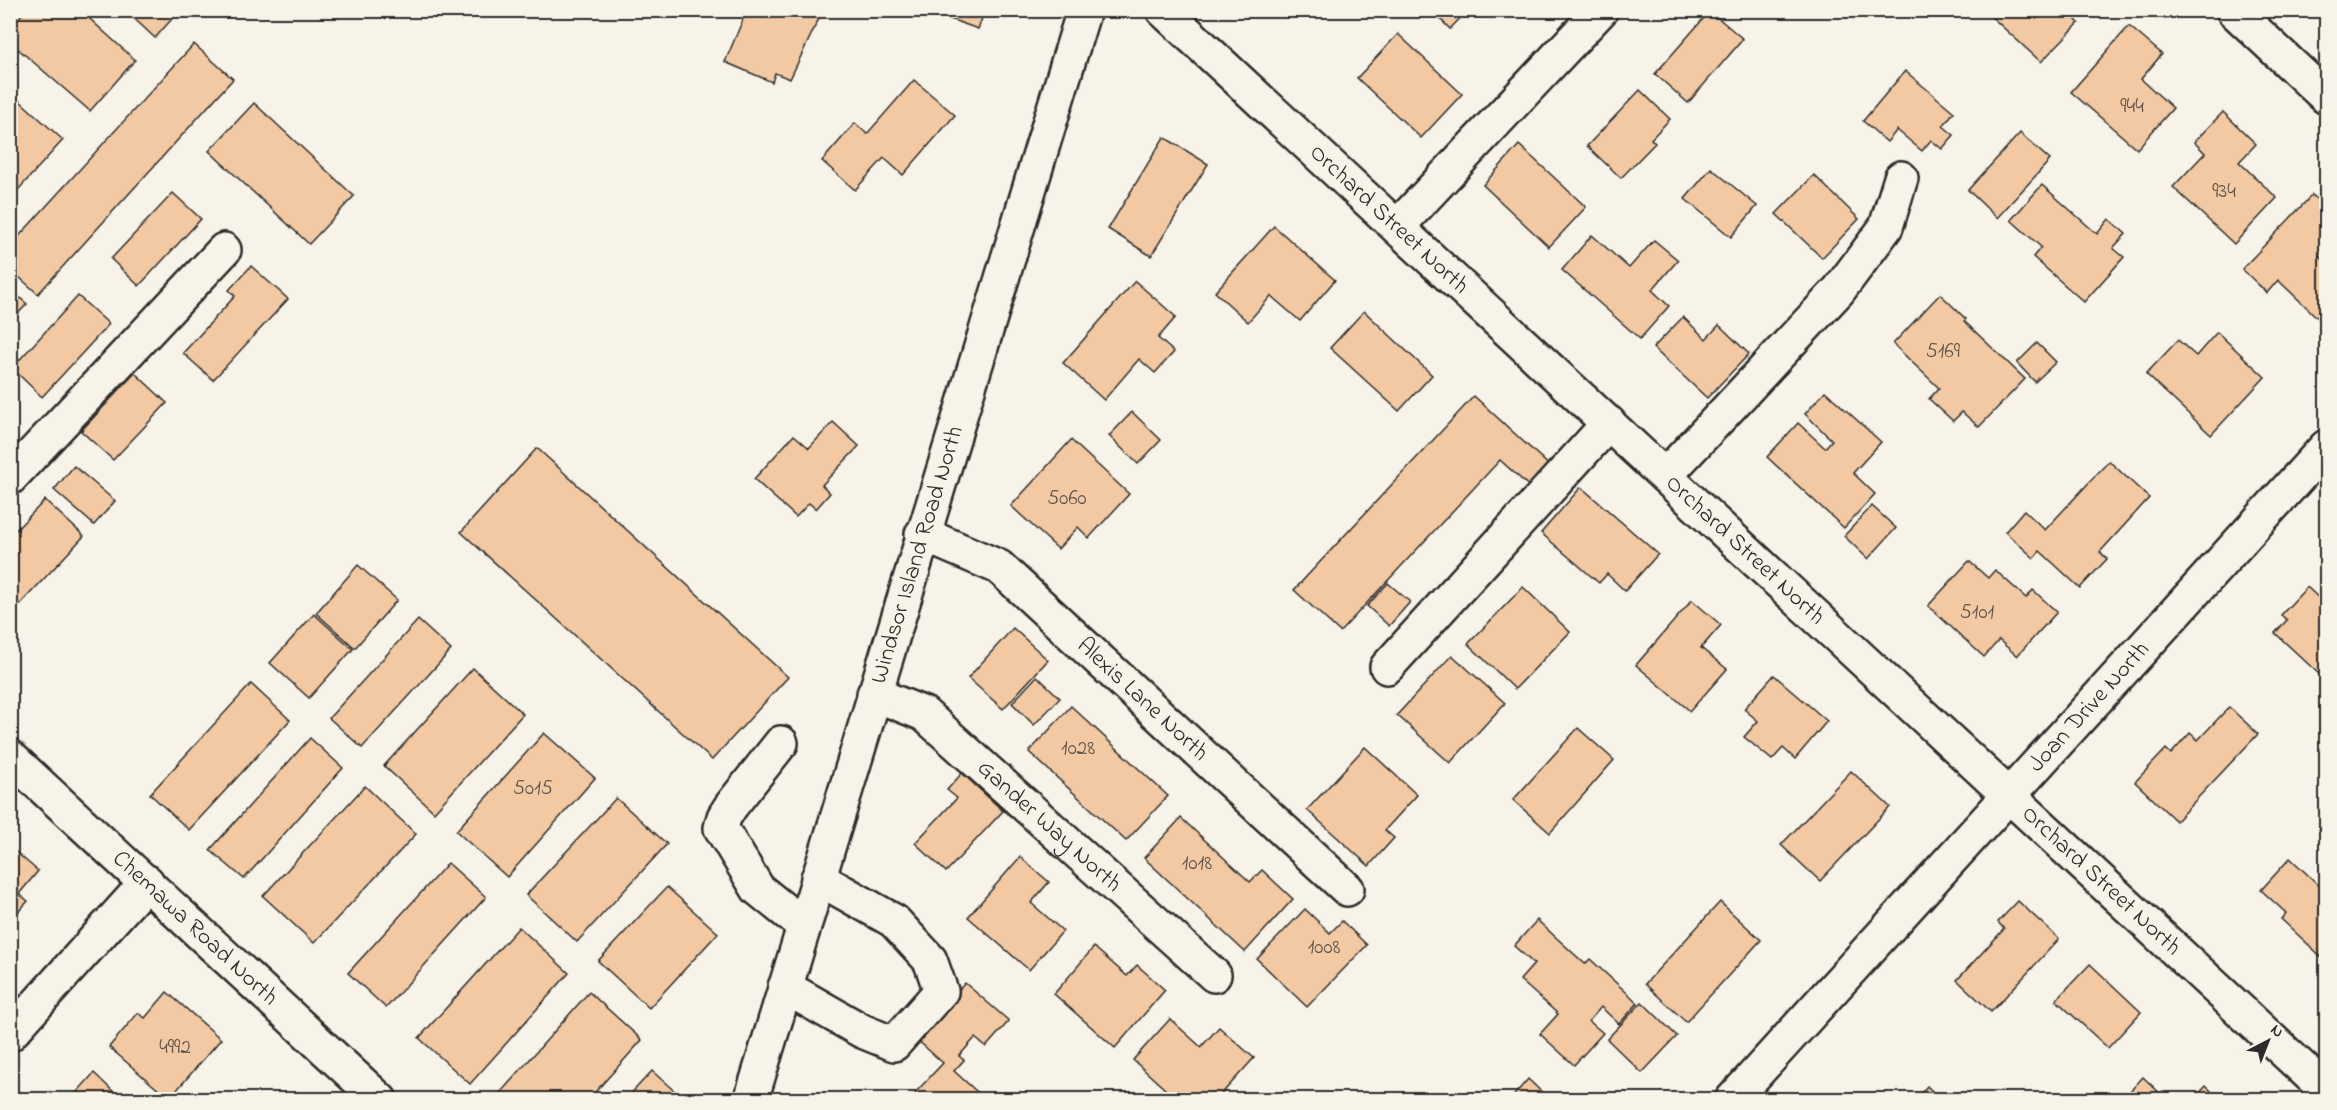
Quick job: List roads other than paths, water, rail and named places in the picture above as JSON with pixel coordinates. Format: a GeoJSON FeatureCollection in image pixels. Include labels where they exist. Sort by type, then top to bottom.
{"type":"FeatureCollection","features":[{"type":"Feature","properties":{"kind":"street","name":"Windsor Island Road North"},"geometry":{"type":"LineString","coordinates":[[751,1100],[922,534],[1084,10]]}},
{"type":"Feature","properties":{"kind":"street","name":"Orchard Street North"},"geometry":{"type":"LineString","coordinates":[[1163,10],[2326,1090]]}},
{"type":"Feature","properties":{"kind":"street"},"geometry":{"type":"LineString","coordinates":[[1397,227],[1601,10]]}},
{"type":"Feature","properties":{"kind":"street"},"geometry":{"type":"LineString","coordinates":[[2233,10],[2326,97]]}},
{"type":"Feature","properties":{"kind":"street"},"geometry":{"type":"LineString","coordinates":[[1665,476],[1839,290],[1886,227],[1901,178]]}},
{"type":"Feature","properties":{"kind":"street"},"geometry":{"type":"LineString","coordinates":[[10,478],[224,250]]}},
{"type":"Feature","properties":{"kind":"street"},"geometry":{"type":"LineString","coordinates":[[1387,667],[1609,423]]}},
{"type":"Feature","properties":{"kind":"street","name":"Joan Drive North"},"geometry":{"type":"LineString","coordinates":[[1732,1100],[2326,447]]}},
{"type":"Feature","properties":{"kind":"street","name":"Alexis Lane North"},"geometry":{"type":"LineString","coordinates":[[922,534],[999,567],[1347,889]]}},
{"type":"Feature","properties":{"kind":"street","name":"Gander Way North"},"geometry":{"type":"LineString","coordinates":[[874,694],[924,714],[1214,975]]}},
{"type":"Feature","properties":{"kind":"street"},"geometry":{"type":"LineString","coordinates":[[781,743],[731,806],[724,817],[721,828],[758,889],[804,926]]}},
{"type":"Feature","properties":{"kind":"street","name":"Chemawa Road North"},"geometry":{"type":"LineString","coordinates":[[10,757],[380,1100]]}},
{"type":"Feature","properties":{"kind":"street"},"geometry":{"type":"LineString","coordinates":[[785,987],[862,1031],[894,1044],[941,991],[930,960],[894,921],[818,878]]}},
{"type":"Feature","properties":{"kind":"street"},"geometry":{"type":"LineString","coordinates":[[10,1034],[147,882]]}}]}
